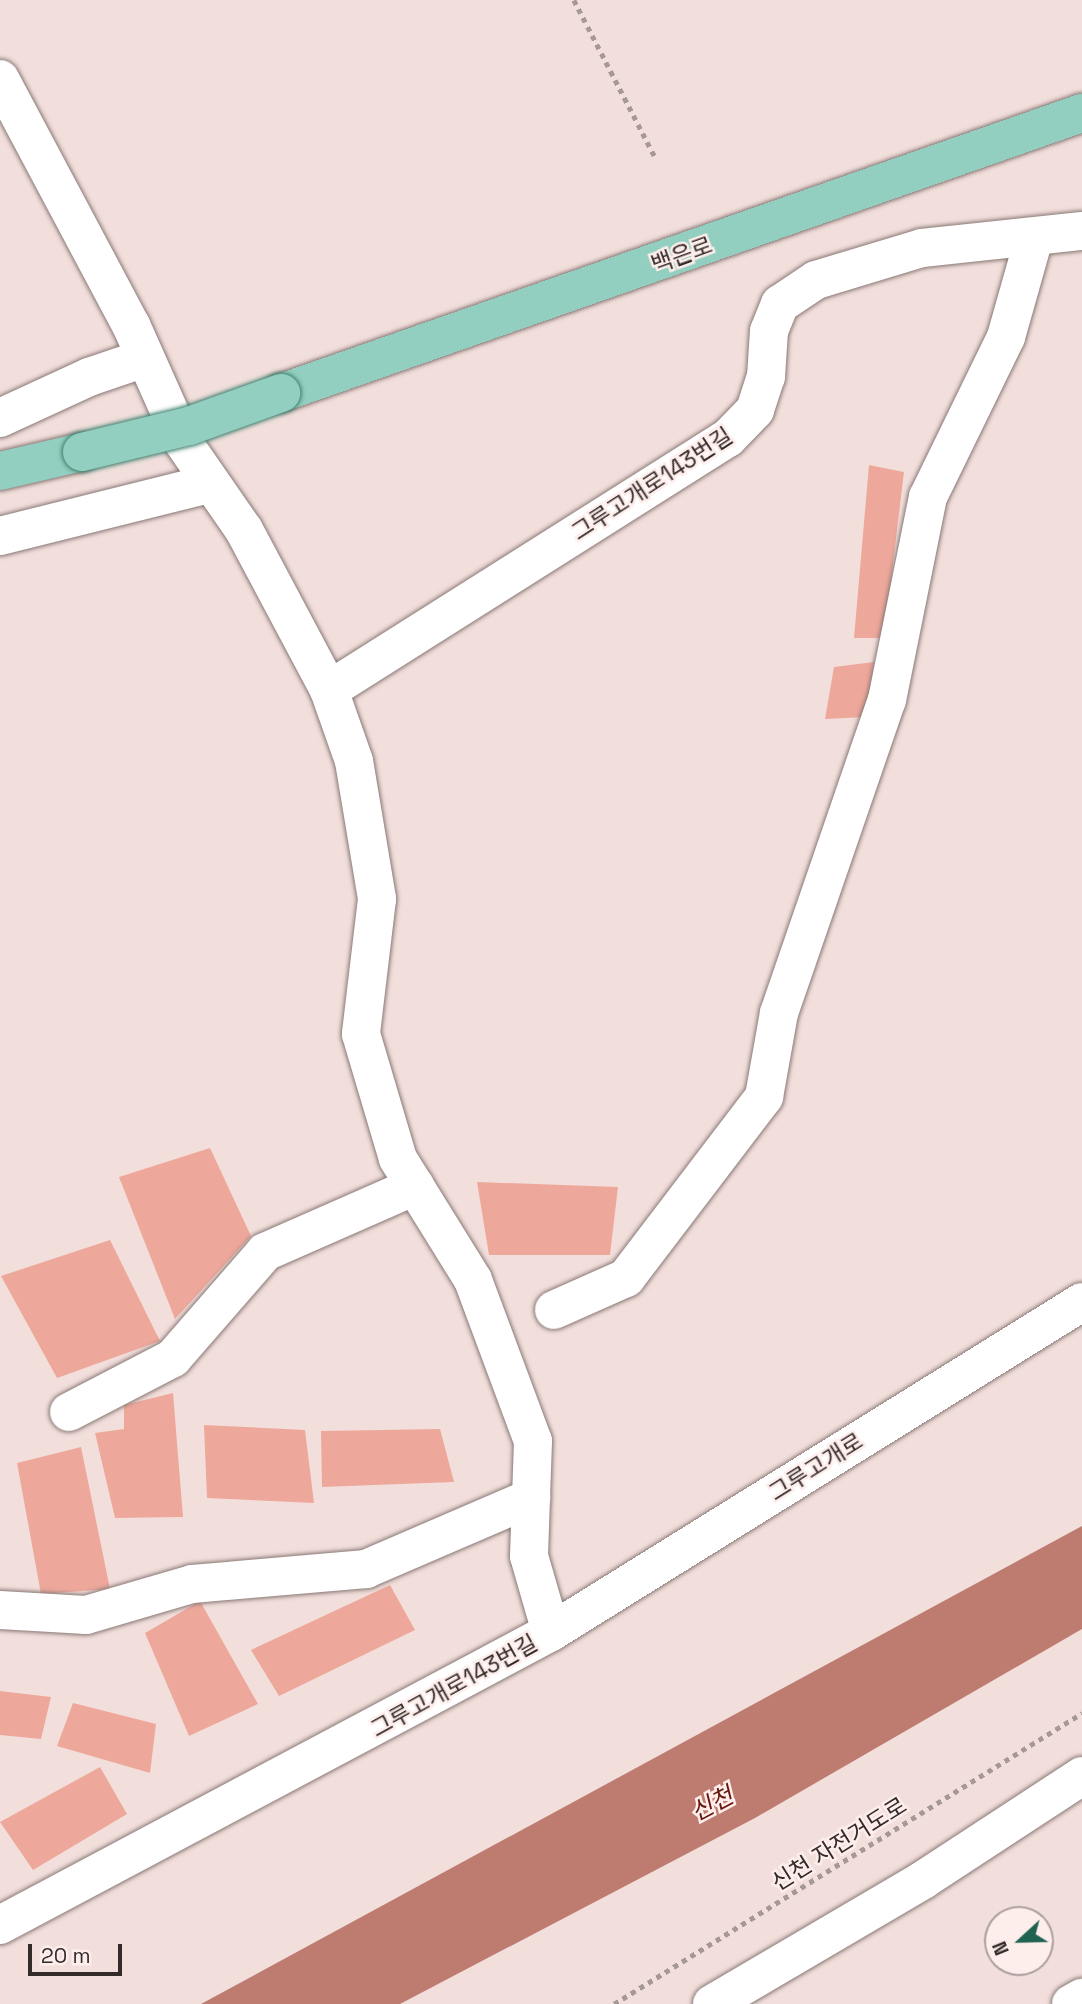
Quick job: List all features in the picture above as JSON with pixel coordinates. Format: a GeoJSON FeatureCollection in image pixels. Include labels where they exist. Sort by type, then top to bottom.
{"type":"FeatureCollection","features":[{"type":"Feature","properties":{"kind":"main road","name":"백은로"},"geometry":{"type":"LineString","coordinates":[[0,471],[189,426],[1080,114]]}},
{"type":"Feature","properties":{"kind":"street","name":"그루고개로143번길"},"geometry":{"type":"LineString","coordinates":[[0,79],[145,358],[183,442],[208,484],[244,530],[329,691],[354,761],[377,899],[361,1034],[398,1159],[474,1280],[533,1441],[529,1556],[551,1632],[0,1926]]}},
{"type":"Feature","properties":{"kind":"street","name":"그루고개로143번길"},"geometry":{"type":"LineString","coordinates":[[329,691],[728,438],[755,410],[766,377],[769,331],[780,304],[816,280],[922,248],[1082,232]]}},
{"type":"Feature","properties":{"kind":"street"},"geometry":{"type":"LineString","coordinates":[[554,1310],[626,1278],[764,1097],[779,1013],[887,700],[928,496],[1006,337],[1034,238]]}},
{"type":"Feature","properties":{"kind":"street"},"geometry":{"type":"LineString","coordinates":[[0,418],[89,377],[145,358]]}},
{"type":"Feature","properties":{"kind":"street"},"geometry":{"type":"LineString","coordinates":[[0,536],[208,484]]}},
{"type":"Feature","properties":{"kind":"street"},"geometry":{"type":"LineString","coordinates":[[69,1412],[173,1358],[265,1252],[415,1186]]}},
{"type":"Feature","properties":{"kind":"street","name":"그루고개로"},"geometry":{"type":"LineString","coordinates":[[551,1632],[1082,1302]]}},
{"type":"Feature","properties":{"kind":"street"},"geometry":{"type":"LineString","coordinates":[[0,1610],[86,1615],[192,1584],[366,1569],[531,1498]]}},
{"type":"Feature","properties":{"kind":"street"},"geometry":{"type":"LineString","coordinates":[[712,2004],[923,1880],[1082,1776]]}},
{"type":"Feature","properties":{"kind":"street"},"geometry":{"type":"LineString","coordinates":[[1071,2004],[1082,1998]]}},
{"type":"Feature","properties":{"kind":"path"},"geometry":{"type":"LineString","coordinates":[[574,0],[655,157]]}},
{"type":"Feature","properties":{"kind":"path","name":"신천 자전거도로"},"geometry":{"type":"LineString","coordinates":[[614,2004],[1082,1713]]}},
{"type":"Feature","properties":{"kind":"water","name":"신천"},"geometry":{"type":"Polygon","coordinates":[[[1082,1526],[1082,1629],[755,1818],[400,2004],[201,2004],[1082,1526]]]}},
{"type":"Feature","properties":{"kind":"building"},"geometry":{"type":"Polygon","coordinates":[[[869,465],[904,472],[884,638],[854,638],[869,465]]]}},
{"type":"Feature","properties":{"kind":"building"},"geometry":{"type":"Polygon","coordinates":[[[874,662],[866,717],[825,719],[834,667],[874,662]]]}},
{"type":"Feature","properties":{"kind":"building"},"geometry":{"type":"Polygon","coordinates":[[[210,1148],[251,1236],[175,1319],[119,1177],[210,1148]]]}},
{"type":"Feature","properties":{"kind":"building"},"geometry":{"type":"Polygon","coordinates":[[[477,1182],[618,1187],[610,1255],[489,1255],[477,1182]]]}},
{"type":"Feature","properties":{"kind":"building"},"geometry":{"type":"Polygon","coordinates":[[[110,1240],[160,1341],[57,1378],[1,1276],[110,1240]]]}},
{"type":"Feature","properties":{"kind":"building"},"geometry":{"type":"Polygon","coordinates":[[[173,1393],[183,1517],[115,1518],[95,1433],[124,1429],[124,1405],[173,1393]]]}},
{"type":"Feature","properties":{"kind":"building"},"geometry":{"type":"Polygon","coordinates":[[[204,1425],[305,1430],[314,1503],[207,1498],[204,1425]]]}},
{"type":"Feature","properties":{"kind":"building"},"geometry":{"type":"Polygon","coordinates":[[[440,1429],[454,1482],[322,1487],[321,1431],[440,1429]]]}},
{"type":"Feature","properties":{"kind":"building"},"geometry":{"type":"Polygon","coordinates":[[[81,1447],[110,1589],[41,1594],[17,1463],[81,1447]]]}},
{"type":"Feature","properties":{"kind":"building"},"geometry":{"type":"Polygon","coordinates":[[[390,1585],[415,1630],[279,1696],[251,1650],[390,1585]]]}},
{"type":"Feature","properties":{"kind":"building"},"geometry":{"type":"Polygon","coordinates":[[[200,1601],[258,1704],[189,1736],[145,1633],[200,1601]]]}},
{"type":"Feature","properties":{"kind":"building"},"geometry":{"type":"Polygon","coordinates":[[[0,1691],[51,1697],[41,1739],[0,1735],[0,1691]]]}},
{"type":"Feature","properties":{"kind":"building"},"geometry":{"type":"Polygon","coordinates":[[[73,1703],[156,1724],[150,1773],[57,1746],[73,1703]]]}},
{"type":"Feature","properties":{"kind":"building"},"geometry":{"type":"Polygon","coordinates":[[[100,1767],[127,1814],[33,1870],[0,1822],[100,1767]]]}}]}
